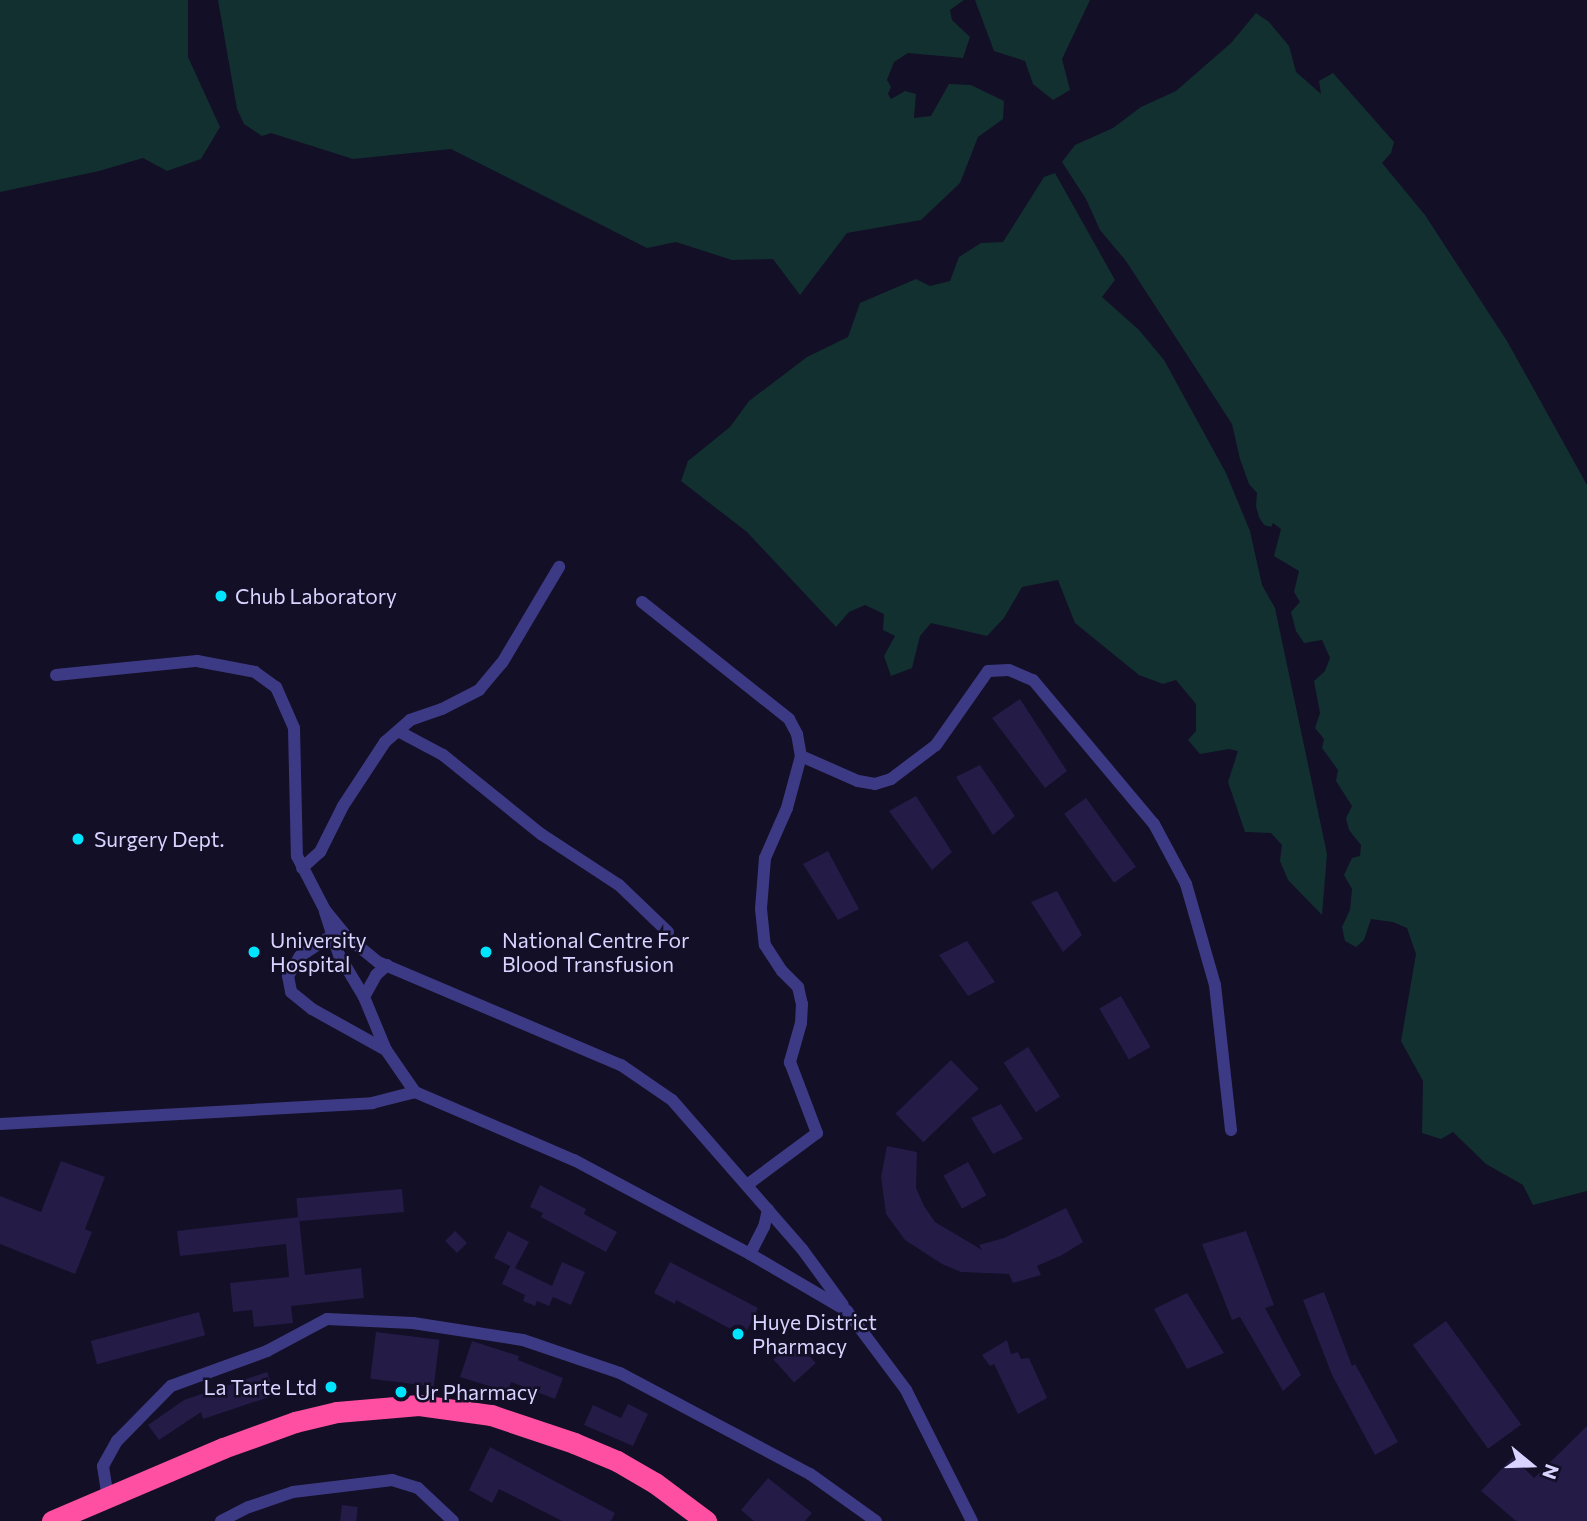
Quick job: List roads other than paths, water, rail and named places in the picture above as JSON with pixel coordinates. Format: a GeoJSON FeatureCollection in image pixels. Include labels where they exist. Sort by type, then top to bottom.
{"type":"FeatureCollection","features":[{"type":"Feature","properties":{"kind":"highway"},"geometry":{"type":"LineString","coordinates":[[52,1521],[223,1448],[295,1422],[337,1412],[419,1405],[492,1415],[575,1443],[655,1483],[706,1521]]}},
{"type":"Feature","properties":{"kind":"street"},"geometry":{"type":"LineString","coordinates":[[302,868],[320,852],[343,806],[385,743],[410,720],[442,709],[478,690],[502,663],[559,567]]}},
{"type":"Feature","properties":{"kind":"street"},"geometry":{"type":"LineString","coordinates":[[642,601],[789,719],[797,734],[801,756],[787,808],[765,858],[761,909],[765,945],[782,971],[798,987],[802,1004],[801,1023],[790,1062],[817,1133],[747,1185]]}},
{"type":"Feature","properties":{"kind":"street"},"geometry":{"type":"LineString","coordinates":[[56,675],[197,661],[255,672],[276,687],[293,727],[297,856],[325,910],[346,936],[378,962],[621,1065],[672,1100],[768,1209],[906,1390],[972,1521]]}},
{"type":"Feature","properties":{"kind":"street"},"geometry":{"type":"LineString","coordinates":[[801,756],[858,782],[876,784],[891,779],[936,745],[988,671],[1009,670],[1033,680],[1154,824],[1186,884],[1215,985],[1231,1130]]}},
{"type":"Feature","properties":{"kind":"street"},"geometry":{"type":"LineString","coordinates":[[398,731],[443,755],[541,834],[619,885],[668,932]]}},
{"type":"Feature","properties":{"kind":"street"},"geometry":{"type":"LineString","coordinates":[[325,910],[331,936],[364,997],[387,1050],[415,1092],[574,1160],[750,1254],[847,1311]]}},
{"type":"Feature","properties":{"kind":"street"},"geometry":{"type":"LineString","coordinates":[[331,936],[300,956],[288,976],[291,992],[312,1009],[387,1050]]}},
{"type":"Feature","properties":{"kind":"street"},"geometry":{"type":"LineString","coordinates":[[364,997],[376,975],[387,965]]}},
{"type":"Feature","properties":{"kind":"street"},"geometry":{"type":"LineString","coordinates":[[0,1125],[372,1102],[415,1092]]}},
{"type":"Feature","properties":{"kind":"street"},"geometry":{"type":"LineString","coordinates":[[750,1254],[764,1227],[768,1209]]}},
{"type":"Feature","properties":{"kind":"street"},"geometry":{"type":"LineString","coordinates":[[108,1498],[103,1466],[117,1441],[171,1386],[267,1351],[327,1319],[413,1324],[523,1340],[620,1373],[810,1474],[876,1521]]}},
{"type":"Feature","properties":{"kind":"street"},"geometry":{"type":"LineString","coordinates":[[221,1521],[249,1507],[293,1492],[392,1480],[418,1488],[453,1521]]}},
{"type":"Feature","properties":{"kind":"place","name":"Chub Laboratory"},"geometry":{"type":"Point","coordinates":[221,596]}},
{"type":"Feature","properties":{"kind":"place","name":"Surgery Dept."},"geometry":{"type":"Point","coordinates":[78,839]}},
{"type":"Feature","properties":{"kind":"place","name":"University Hospital"},"geometry":{"type":"Point","coordinates":[254,952]}},
{"type":"Feature","properties":{"kind":"place","name":"National Centre For Blood Transfusion"},"geometry":{"type":"Point","coordinates":[486,952]}},
{"type":"Feature","properties":{"kind":"place","name":"Huye District Pharmacy"},"geometry":{"type":"Point","coordinates":[738,1334]}},
{"type":"Feature","properties":{"kind":"place","name":"La Tarte Ltd"},"geometry":{"type":"Point","coordinates":[331,1387]}},
{"type":"Feature","properties":{"kind":"place","name":"Ur Pharmacy"},"geometry":{"type":"Point","coordinates":[401,1392]}}]}
